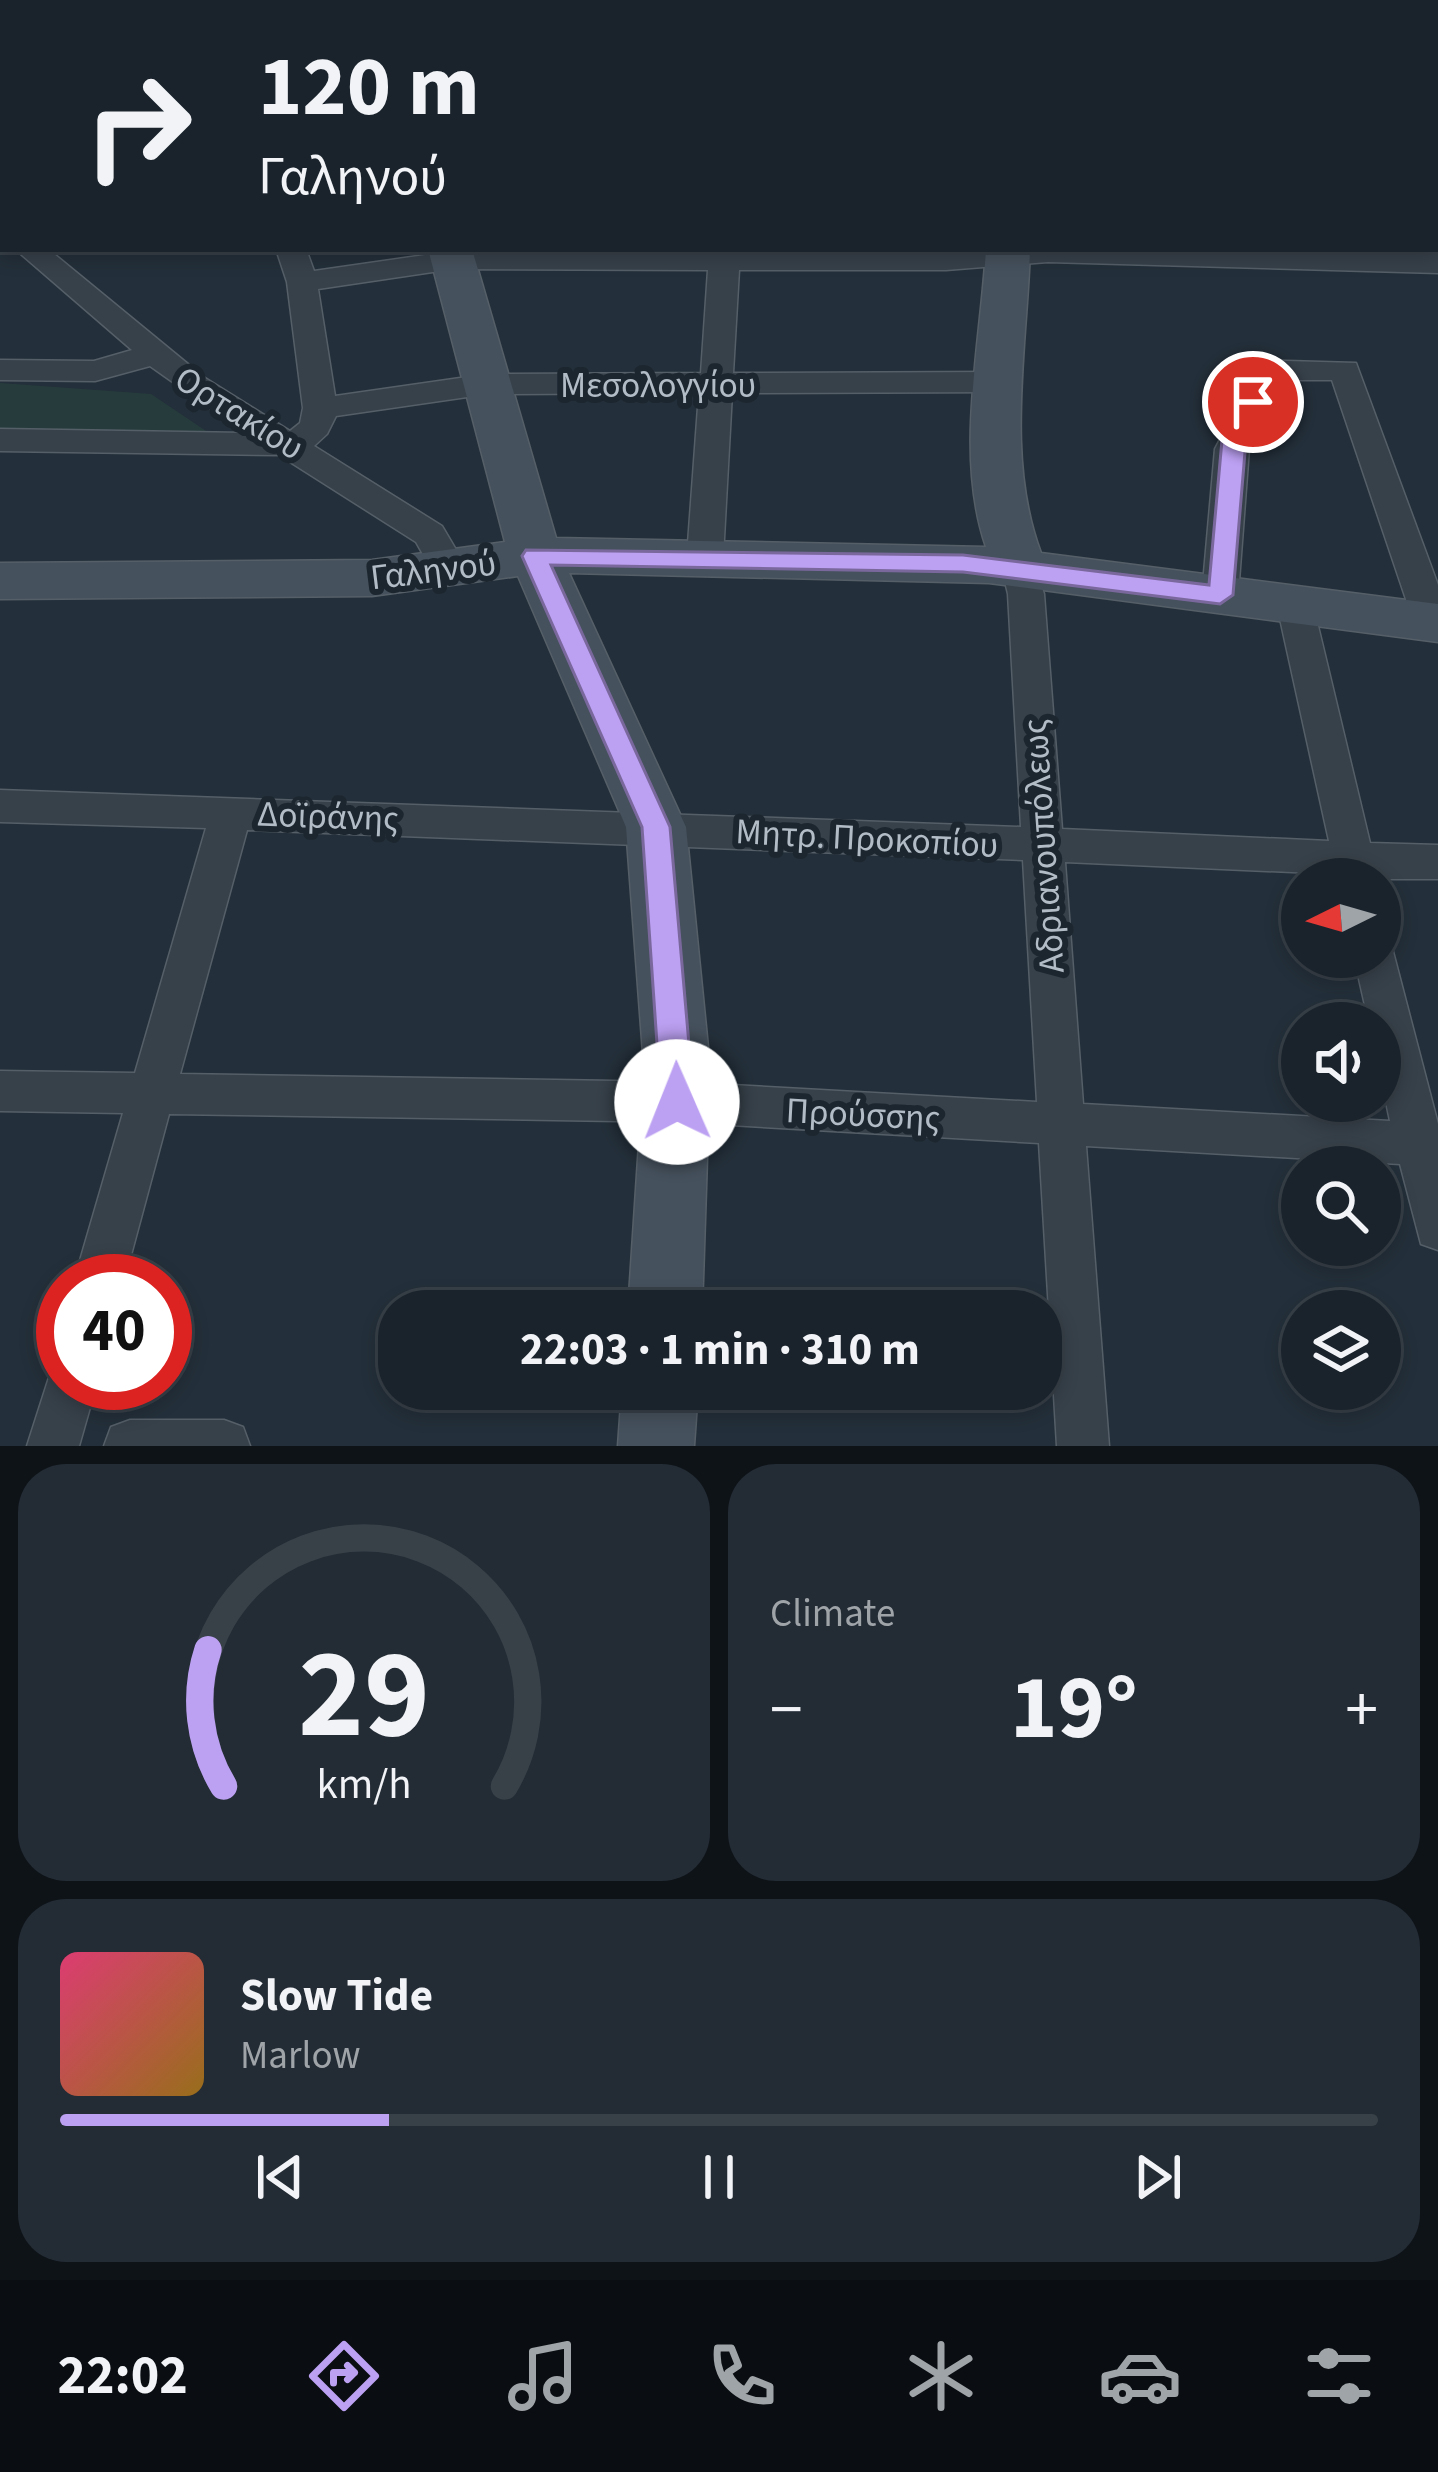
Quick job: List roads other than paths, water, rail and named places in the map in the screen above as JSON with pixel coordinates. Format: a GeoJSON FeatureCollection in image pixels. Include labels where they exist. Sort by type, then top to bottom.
{"type":"FeatureCollection","features":[{"type":"Feature","properties":{"kind":"street","name":"Ορτακίου"},"geometry":{"type":"LineString","coordinates":[[33,252],[152,355],[429,534],[449,570]]}},
{"type":"Feature","properties":{"kind":"street"},"geometry":{"type":"LineString","coordinates":[[0,440],[292,444],[313,432],[320,423],[320,408],[302,283],[292,252]]}},
{"type":"Feature","properties":{"kind":"street","name":"Αδριανουπόλεως"},"geometry":{"type":"LineString","coordinates":[[1008,253],[999,382],[1001,506],[1026,594],[1083,1446]]}},
{"type":"Feature","properties":{"kind":"street"},"geometry":{"type":"LineString","coordinates":[[302,283],[452,255],[1244,254],[1438,264]]}},
{"type":"Feature","properties":{"kind":"street"},"geometry":{"type":"LineString","coordinates":[[452,255],[535,556],[656,827],[677,1102],[665,1290]]}},
{"type":"Feature","properties":{"kind":"street"},"geometry":{"type":"LineString","coordinates":[[704,557],[724,255]]}},
{"type":"Feature","properties":{"kind":"street"},"geometry":{"type":"LineString","coordinates":[[0,370],[95,371],[152,355]]}},
{"type":"Feature","properties":{"kind":"street"},"geometry":{"type":"LineString","coordinates":[[1220,595],[1232,449],[1252,411],[1252,370],[1345,370],[1436,623]]}},
{"type":"Feature","properties":{"kind":"street","name":"Μεσολογγίου"},"geometry":{"type":"LineString","coordinates":[[320,408],[488,384],[999,382]]}},
{"type":"Feature","properties":{"kind":"street","name":"Γαληνού"},"geometry":{"type":"LineString","coordinates":[[0,581],[372,578],[535,556],[704,557],[1020,568],[1436,623]]}},
{"type":"Feature","properties":{"kind":"street"},"geometry":{"type":"LineString","coordinates":[[1295,605],[1353,858]]}},
{"type":"Feature","properties":{"kind":"street","name":"Δοϊράνης"},"geometry":{"type":"LineString","coordinates":[[0,806],[656,827]]}},
{"type":"Feature","properties":{"kind":"street"},"geometry":{"type":"LineString","coordinates":[[107,1254],[231,812]]}},
{"type":"Feature","properties":{"kind":"street","name":"Μητρ. Προκοπίου"},"geometry":{"type":"LineString","coordinates":[[656,827],[1042,845],[1281,863]]}},
{"type":"Feature","properties":{"kind":"street","name":"Μητρ. Προκοπίου"},"geometry":{"type":"LineString","coordinates":[[1401,865],[1438,862]]}},
{"type":"Feature","properties":{"kind":"street"},"geometry":{"type":"LineString","coordinates":[[1382,978],[1428,1145],[1438,1228]]}},
{"type":"Feature","properties":{"kind":"street","name":"Προύσσης"},"geometry":{"type":"LineString","coordinates":[[0,1091],[677,1102],[1428,1145]]}},
{"type":"Feature","properties":{"kind":"street"},"geometry":{"type":"LineString","coordinates":[[53,1446],[63,1410]]}},
{"type":"Feature","properties":{"kind":"street"},"geometry":{"type":"LineString","coordinates":[[656,1446],[659,1410]]}},
{"type":"Feature","properties":{"kind":"street"},"geometry":{"type":"LineString","coordinates":[[130,1446],[224,1446]]}}]}
